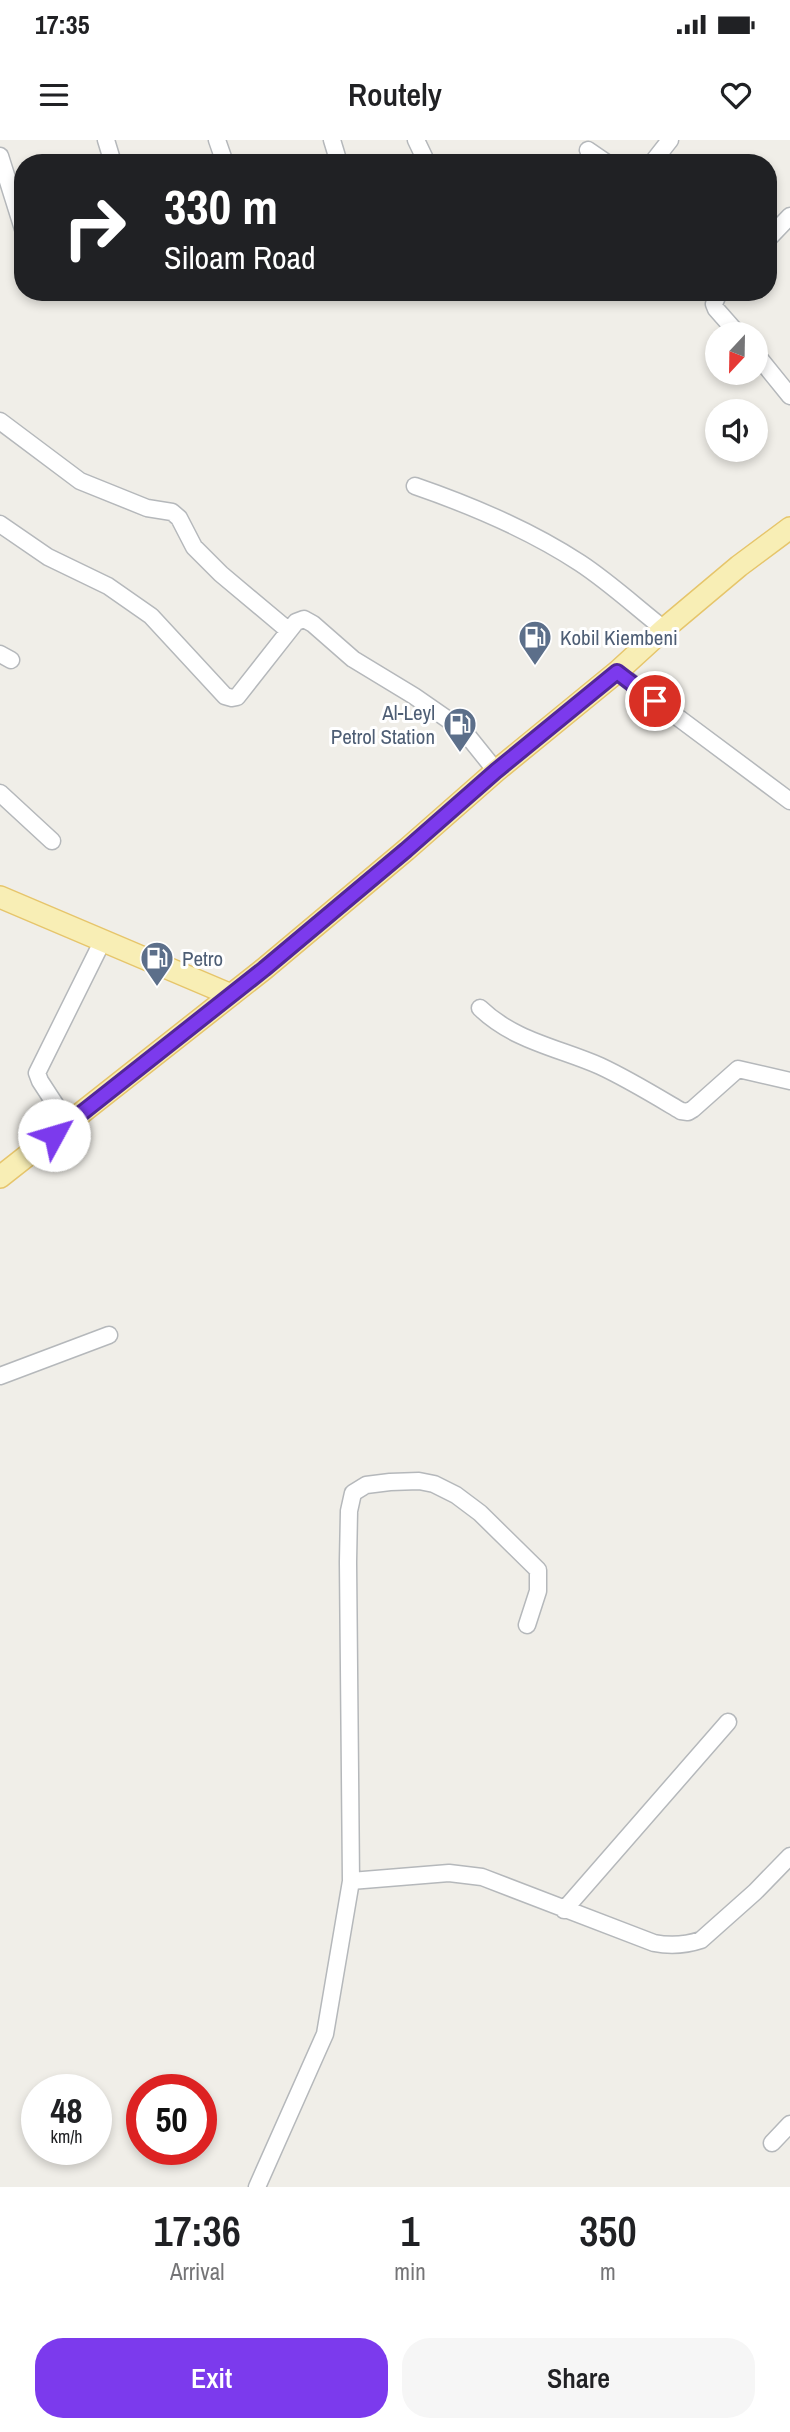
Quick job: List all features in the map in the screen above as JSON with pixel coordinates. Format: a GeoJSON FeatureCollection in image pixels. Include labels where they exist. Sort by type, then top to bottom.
{"type":"FeatureCollection","features":[{"type":"Feature","properties":{"kind":"main road"},"geometry":{"type":"LineString","coordinates":[[0,1177],[231,995],[396,859],[757,551],[790,528]]}},
{"type":"Feature","properties":{"kind":"main road"},"geometry":{"type":"LineString","coordinates":[[0,897],[231,995]]}},
{"type":"Feature","properties":{"kind":"street"},"geometry":{"type":"LineString","coordinates":[[659,154],[670,140]]}},
{"type":"Feature","properties":{"kind":"street"},"geometry":{"type":"LineString","coordinates":[[588,150],[594,154]]}},
{"type":"Feature","properties":{"kind":"street"},"geometry":{"type":"LineString","coordinates":[[0,156],[14,200]]}},
{"type":"Feature","properties":{"kind":"street"},"geometry":{"type":"LineString","coordinates":[[777,230],[790,216]]}},
{"type":"Feature","properties":{"kind":"street"},"geometry":{"type":"LineString","coordinates":[[715,301],[716,309],[727,322]]}},
{"type":"Feature","properties":{"kind":"street"},"geometry":{"type":"LineString","coordinates":[[768,369],[790,396]]}},
{"type":"Feature","properties":{"kind":"street"},"geometry":{"type":"LineString","coordinates":[[0,421],[80,481],[148,508],[172,512],[194,547],[221,575],[289,631]]}},
{"type":"Feature","properties":{"kind":"street"},"geometry":{"type":"LineString","coordinates":[[415,486],[491,514],[559,550],[597,575],[664,629]]}},
{"type":"Feature","properties":{"kind":"street"},"geometry":{"type":"LineString","coordinates":[[0,524],[48,557],[108,586],[151,616],[213,685],[229,698],[237,697],[300,619],[313,624],[353,659],[463,730],[496,771]]}},
{"type":"Feature","properties":{"kind":"street"},"geometry":{"type":"LineString","coordinates":[[617,672],[790,801]]}},
{"type":"Feature","properties":{"kind":"street"},"geometry":{"type":"LineString","coordinates":[[0,793],[52,841]]}},
{"type":"Feature","properties":{"kind":"street"},"geometry":{"type":"LineString","coordinates":[[68,1124],[37,1073],[103,940]]}},
{"type":"Feature","properties":{"kind":"street"},"geometry":{"type":"LineString","coordinates":[[481,1008],[491,1018],[523,1037],[598,1065],[681,1111],[688,1112],[693,1109],[738,1069],[790,1081]]}},
{"type":"Feature","properties":{"kind":"street"},"geometry":{"type":"LineString","coordinates":[[0,1376],[109,1335]]}},
{"type":"Feature","properties":{"kind":"street"},"geometry":{"type":"LineString","coordinates":[[257,2187],[325,2034],[351,1881],[348,1553],[349,1511],[354,1493],[366,1485],[419,1481],[444,1489],[480,1513],[538,1570],[538,1591],[527,1625]]}},
{"type":"Feature","properties":{"kind":"street"},"geometry":{"type":"LineString","coordinates":[[564,1910],[728,1722]]}},
{"type":"Feature","properties":{"kind":"street"},"geometry":{"type":"LineString","coordinates":[[351,1881],[416,1874],[467,1874],[482,1877],[654,1943],[668,1945],[701,1940],[790,1856]]}},
{"type":"Feature","properties":{"kind":"street"},"geometry":{"type":"LineString","coordinates":[[772,2143],[790,2124]]}},
{"type":"Feature","properties":{"kind":"place","name":"Kobil Kiembeni"},"geometry":{"type":"Point","coordinates":[535,667]}},
{"type":"Feature","properties":{"kind":"place","name":"Al-Leyl Petrol Station"},"geometry":{"type":"Point","coordinates":[460,754]}},
{"type":"Feature","properties":{"kind":"place","name":"Petro"},"geometry":{"type":"Point","coordinates":[157,988]}},
{"type":"Feature","properties":{"kind":"route"},"geometry":{"type":"LineString","coordinates":[[54,1135],[264,969],[496,771],[617,672],[655,701]]}}]}
